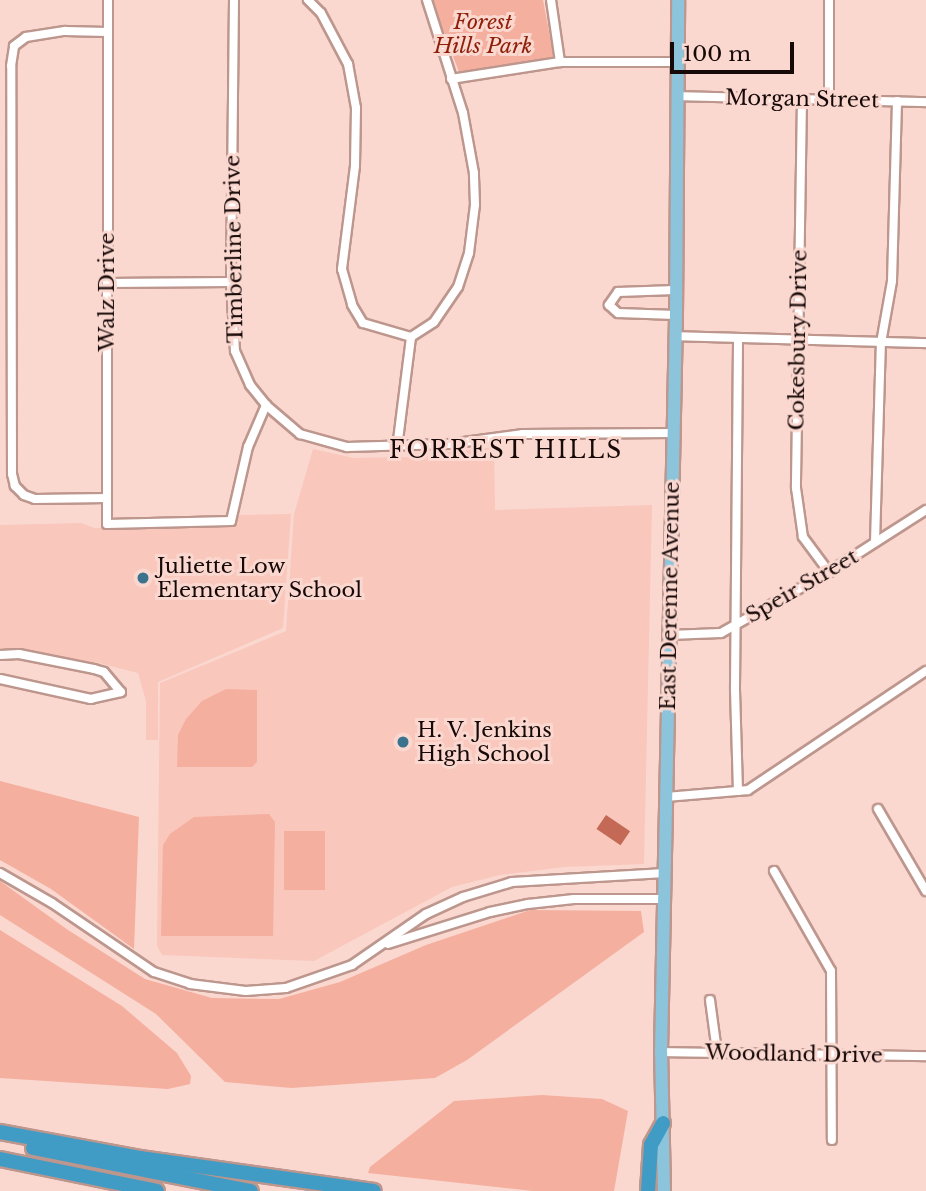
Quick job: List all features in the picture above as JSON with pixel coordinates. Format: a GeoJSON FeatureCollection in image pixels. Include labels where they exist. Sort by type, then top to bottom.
{"type":"FeatureCollection","features":[{"type":"Feature","properties":{"kind":"highway"},"geometry":{"type":"LineString","coordinates":[[648,1191],[651,1145],[663,1124]]}},
{"type":"Feature","properties":{"kind":"highway"},"geometry":{"type":"LineString","coordinates":[[0,1132],[140,1158],[374,1191]]}},
{"type":"Feature","properties":{"kind":"highway"},"geometry":{"type":"LineString","coordinates":[[0,1141],[251,1191]]}},
{"type":"Feature","properties":{"kind":"highway"},"geometry":{"type":"LineString","coordinates":[[0,1159],[157,1191]]}},
{"type":"Feature","properties":{"kind":"highway"},"geometry":{"type":"LineString","coordinates":[[19,1163],[114,1191]]}},
{"type":"Feature","properties":{"kind":"main road","name":"East Derenne Avenue"},"geometry":{"type":"LineString","coordinates":[[664,1191],[661,1052],[676,315],[678,0]]}},
{"type":"Feature","properties":{"kind":"street","name":"Walz Drive"},"geometry":{"type":"LineString","coordinates":[[108,0],[107,524],[231,521],[248,447],[266,405]]}},
{"type":"Feature","properties":{"kind":"street","name":"Timberline Drive"},"geometry":{"type":"LineString","coordinates":[[234,0],[231,282],[235,351],[250,385],[266,405],[300,434],[347,447],[397,448],[523,434],[674,433]]}},
{"type":"Feature","properties":{"kind":"street"},"geometry":{"type":"LineString","coordinates":[[308,0],[321,13],[348,64],[356,108],[355,166],[342,269],[352,305],[363,323],[411,337],[434,322],[458,287],[469,253],[474,173],[463,113],[427,0]]}},
{"type":"Feature","properties":{"kind":"street"},"geometry":{"type":"LineString","coordinates":[[551,0],[560,62]]}},
{"type":"Feature","properties":{"kind":"street"},"geometry":{"type":"LineString","coordinates":[[829,0],[830,99]]}},
{"type":"Feature","properties":{"kind":"street"},"geometry":{"type":"LineString","coordinates":[[107,32],[36,34],[15,44],[11,57],[12,474],[15,486],[24,495],[36,499],[107,498]]}},
{"type":"Feature","properties":{"kind":"street"},"geometry":{"type":"LineString","coordinates":[[451,79],[560,62],[677,62]]}},
{"type":"Feature","properties":{"kind":"street","name":"Morgan Street"},"geometry":{"type":"LineString","coordinates":[[677,96],[926,102]]}},
{"type":"Feature","properties":{"kind":"street","name":"Cokesbury Drive"},"geometry":{"type":"LineString","coordinates":[[802,99],[796,488],[803,537],[829,572]]}},
{"type":"Feature","properties":{"kind":"street"},"geometry":{"type":"LineString","coordinates":[[876,542],[881,343],[892,281],[897,101]]}},
{"type":"Feature","properties":{"kind":"street"},"geometry":{"type":"LineString","coordinates":[[107,283],[231,282]]}},
{"type":"Feature","properties":{"kind":"street"},"geometry":{"type":"LineString","coordinates":[[675,290],[618,292],[609,305],[618,313],[676,315]]}},
{"type":"Feature","properties":{"kind":"street"},"geometry":{"type":"LineString","coordinates":[[674,336],[926,343]]}},
{"type":"Feature","properties":{"kind":"street"},"geometry":{"type":"LineString","coordinates":[[397,448],[411,337]]}},
{"type":"Feature","properties":{"kind":"street"},"geometry":{"type":"LineString","coordinates":[[738,338],[738,791]]}},
{"type":"Feature","properties":{"kind":"street","name":"Speir Street"},"geometry":{"type":"LineString","coordinates":[[669,635],[721,633],[829,572],[926,510]]}},
{"type":"Feature","properties":{"kind":"street"},"geometry":{"type":"LineString","coordinates":[[0,655],[19,654],[104,672],[121,692],[91,698],[0,679]]}},
{"type":"Feature","properties":{"kind":"street"},"geometry":{"type":"LineString","coordinates":[[667,797],[748,790],[926,671]]}},
{"type":"Feature","properties":{"kind":"street"},"geometry":{"type":"LineString","coordinates":[[877,808],[926,891]]}},
{"type":"Feature","properties":{"kind":"street"},"geometry":{"type":"LineString","coordinates":[[774,871],[831,971],[832,1140]]}},
{"type":"Feature","properties":{"kind":"street"},"geometry":{"type":"LineString","coordinates":[[0,873],[52,903],[154,972],[200,986],[246,991],[286,988],[352,965],[426,914],[463,897],[512,882],[543,878],[665,873]]}},
{"type":"Feature","properties":{"kind":"street"},"geometry":{"type":"LineString","coordinates":[[385,944],[528,904],[574,899],[664,899]]}},
{"type":"Feature","properties":{"kind":"street"},"geometry":{"type":"LineString","coordinates":[[710,1000],[716,1052]]}},
{"type":"Feature","properties":{"kind":"street","name":"Woodland Drive"},"geometry":{"type":"LineString","coordinates":[[661,1052],[926,1056]]}},
{"type":"Feature","properties":{"kind":"shaded area","name":"H. V. Jenkins High School"},"geometry":{"type":"Polygon","coordinates":[[[494,447],[495,510],[652,505],[644,864],[565,867],[500,875],[452,887],[314,961],[162,955],[157,946],[160,683],[286,631],[294,514],[313,449],[354,458],[407,457],[494,447]]]}},
{"type":"Feature","properties":{"kind":"shaded area","name":"Juliette Low Elementary School"},"geometry":{"type":"Polygon","coordinates":[[[291,514],[283,628],[158,682],[158,740],[146,740],[146,701],[138,673],[95,662],[91,675],[14,659],[0,660],[0,525],[81,523],[95,528],[225,528],[240,515],[291,514]]]}},
{"type":"Feature","properties":{"kind":"shaded area"},"geometry":{"type":"Polygon","coordinates":[[[606,815],[630,831],[621,845],[596,829],[606,815]]]}},
{"type":"Feature","properties":{"kind":"green space","name":"Forest Hills Park"},"geometry":{"type":"Polygon","coordinates":[[[432,0],[543,0],[554,58],[459,72],[432,0]]]}},
{"type":"Feature","properties":{"kind":"green space"},"geometry":{"type":"Polygon","coordinates":[[[226,689],[257,690],[257,762],[252,767],[177,767],[178,735],[186,719],[202,701],[226,689]]]}},
{"type":"Feature","properties":{"kind":"green space"},"geometry":{"type":"Polygon","coordinates":[[[0,781],[139,817],[134,949],[51,889],[0,860],[0,781]]]}},
{"type":"Feature","properties":{"kind":"green space"},"geometry":{"type":"Polygon","coordinates":[[[269,814],[275,822],[273,936],[161,936],[163,845],[170,834],[194,817],[269,814]]]}},
{"type":"Feature","properties":{"kind":"green space"},"geometry":{"type":"Polygon","coordinates":[[[284,831],[325,831],[325,890],[284,890],[284,831]]]}},
{"type":"Feature","properties":{"kind":"green space"},"geometry":{"type":"Polygon","coordinates":[[[0,881],[68,930],[145,979],[212,998],[279,999],[340,982],[426,945],[530,910],[641,911],[644,932],[467,1060],[435,1078],[291,1088],[225,1082],[156,1014],[0,915],[0,881]]]}},
{"type":"Feature","properties":{"kind":"green space"},"geometry":{"type":"Polygon","coordinates":[[[0,930],[122,1006],[177,1053],[191,1076],[190,1084],[168,1089],[0,1078],[0,930]]]}},
{"type":"Feature","properties":{"kind":"green space"},"geometry":{"type":"Polygon","coordinates":[[[542,1095],[602,1099],[628,1111],[614,1191],[533,1191],[368,1173],[370,1167],[454,1101],[542,1095]]]}},
{"type":"Feature","properties":{"kind":"place","name":"Juliette Low Elementary School"},"geometry":{"type":"Point","coordinates":[143,578]}},
{"type":"Feature","properties":{"kind":"place","name":"H. V. Jenkins High School"},"geometry":{"type":"Point","coordinates":[403,742]}},
{"type":"Feature","properties":{"kind":"district","name":"FORREST HILLS"},"geometry":{"type":"Point","coordinates":[506,450]}}]}
